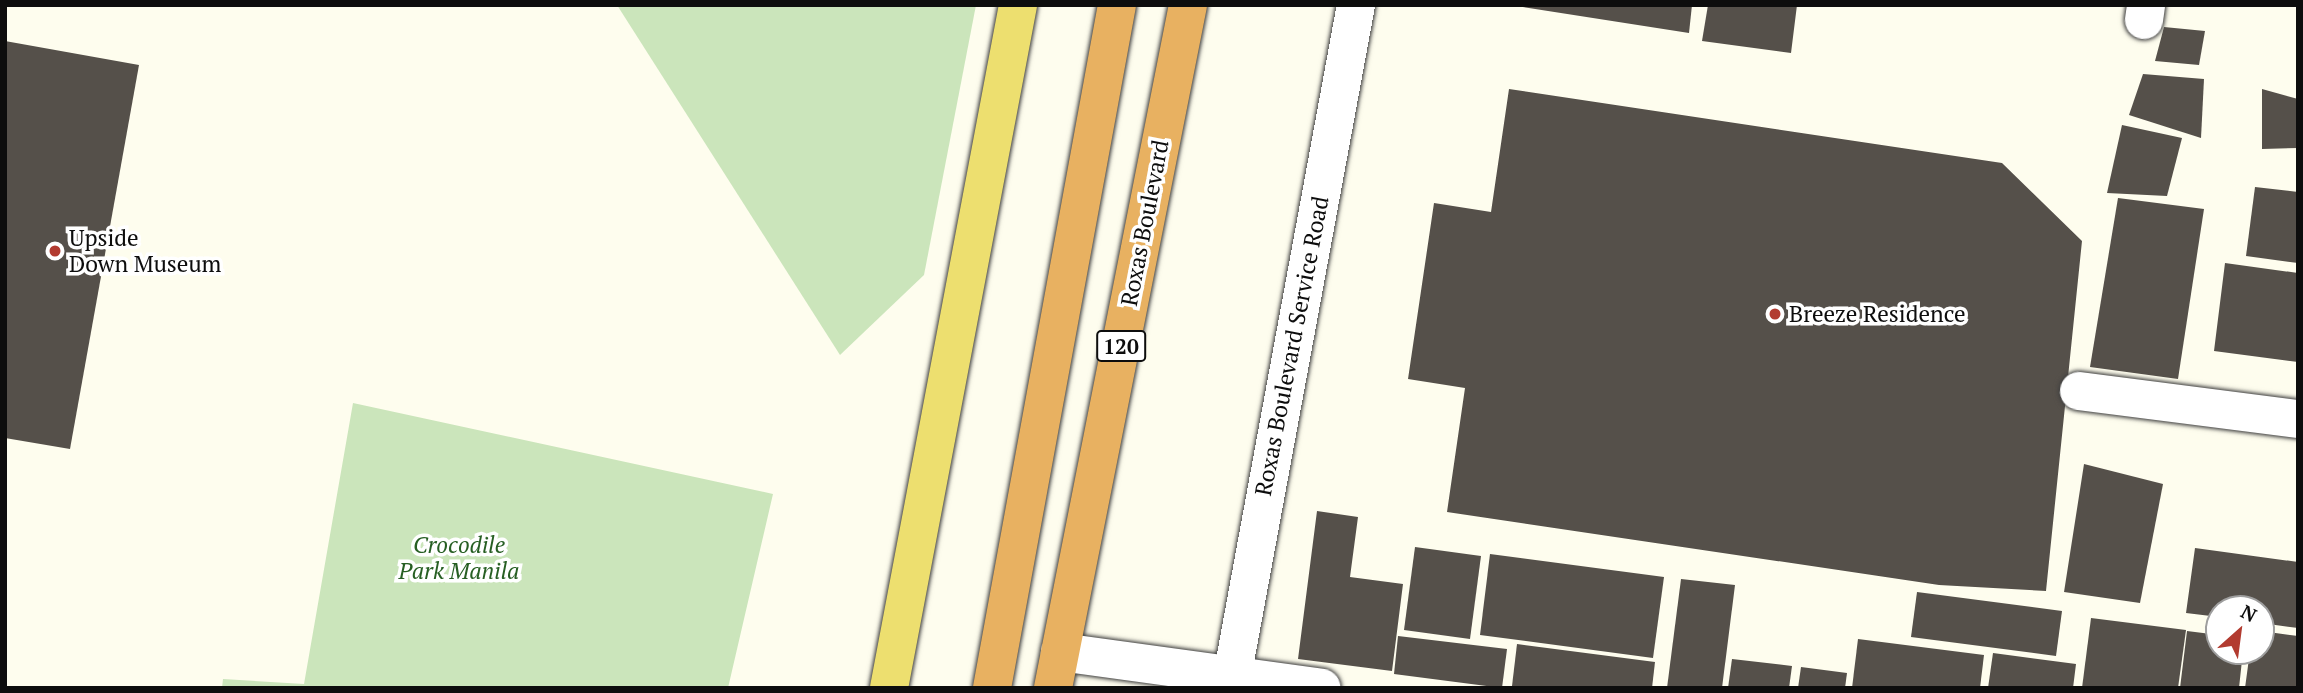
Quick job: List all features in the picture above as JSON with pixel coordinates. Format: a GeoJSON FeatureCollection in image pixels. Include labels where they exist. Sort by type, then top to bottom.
{"type":"FeatureCollection","features":[{"type":"Feature","properties":{"kind":"highway"},"geometry":{"type":"LineString","coordinates":[[992,688],[1117,5]]}},
{"type":"Feature","properties":{"kind":"highway","name":"Roxas Boulevard"},"geometry":{"type":"LineString","coordinates":[[1056,670],[1188,5]]}},
{"type":"Feature","properties":{"kind":"main road"},"geometry":{"type":"LineString","coordinates":[[888,688],[1018,5]]}},
{"type":"Feature","properties":{"kind":"street","name":"Roxas Boulevard Service Road"},"geometry":{"type":"LineString","coordinates":[[1231,682],[1356,5]]}},
{"type":"Feature","properties":{"kind":"street"},"geometry":{"type":"LineString","coordinates":[[2079,391],[2298,419]]}},
{"type":"Feature","properties":{"kind":"street"},"geometry":{"type":"LineString","coordinates":[[1056,670],[1322,688]]}},
{"type":"Feature","properties":{"kind":"green space"},"geometry":{"type":"Polygon","coordinates":[[[617,5],[976,5],[924,275],[840,355],[617,5]]]}},
{"type":"Feature","properties":{"kind":"green space","name":"Crocodile Park Manila"},"geometry":{"type":"Polygon","coordinates":[[[353,403],[773,494],[728,688],[222,688],[223,679],[304,684],[353,403]]]}},
{"type":"Feature","properties":{"kind":"building"},"geometry":{"type":"Polygon","coordinates":[[[1510,5],[1692,5],[1689,33],[1510,5]]]}},
{"type":"Feature","properties":{"kind":"building"},"geometry":{"type":"Polygon","coordinates":[[[1708,5],[1797,5],[1791,53],[1702,41],[1708,5]]]}},
{"type":"Feature","properties":{"kind":"building"},"geometry":{"type":"Polygon","coordinates":[[[2164,27],[2205,31],[2199,65],[2155,61],[2164,27]]]}},
{"type":"Feature","properties":{"kind":"building","name":"Upside Down Museum"},"geometry":{"type":"Polygon","coordinates":[[[5,41],[139,65],[70,449],[5,438],[5,41]]]}},
{"type":"Feature","properties":{"kind":"building"},"geometry":{"type":"Polygon","coordinates":[[[2143,74],[2204,79],[2201,138],[2129,115],[2143,74]]]}},
{"type":"Feature","properties":{"kind":"building","name":"Breeze Residence"},"geometry":{"type":"Polygon","coordinates":[[[1509,89],[2002,163],[2082,241],[2046,591],[1939,585],[1447,512],[1465,388],[1408,379],[1434,203],[1491,212],[1509,89]]]}},
{"type":"Feature","properties":{"kind":"building"},"geometry":{"type":"Polygon","coordinates":[[[2262,89],[2298,99],[2298,148],[2262,149],[2262,89]]]}},
{"type":"Feature","properties":{"kind":"building"},"geometry":{"type":"Polygon","coordinates":[[[2122,125],[2182,138],[2167,196],[2107,193],[2122,125]]]}},
{"type":"Feature","properties":{"kind":"building"},"geometry":{"type":"Polygon","coordinates":[[[2255,187],[2298,192],[2298,263],[2246,256],[2255,187]]]}},
{"type":"Feature","properties":{"kind":"building"},"geometry":{"type":"Polygon","coordinates":[[[2118,198],[2204,209],[2178,379],[2090,367],[2118,198]]]}},
{"type":"Feature","properties":{"kind":"building"},"geometry":{"type":"Polygon","coordinates":[[[2225,263],[2298,273],[2298,362],[2214,351],[2225,263]]]}},
{"type":"Feature","properties":{"kind":"building"},"geometry":{"type":"Polygon","coordinates":[[[2084,464],[2163,484],[2140,603],[2064,592],[2084,464]]]}},
{"type":"Feature","properties":{"kind":"building"},"geometry":{"type":"Polygon","coordinates":[[[1317,511],[1358,517],[1350,577],[1403,584],[1392,671],[1298,659],[1317,511]]]}},
{"type":"Feature","properties":{"kind":"building"},"geometry":{"type":"Polygon","coordinates":[[[1415,547],[1481,556],[1470,639],[1404,630],[1415,547]]]}},
{"type":"Feature","properties":{"kind":"building"},"geometry":{"type":"Polygon","coordinates":[[[2195,548],[2298,562],[2298,628],[2275,625],[2275,595],[2205,595],[2205,615],[2186,613],[2195,548]]]}},
{"type":"Feature","properties":{"kind":"building"},"geometry":{"type":"Polygon","coordinates":[[[1490,554],[1664,577],[1653,658],[1480,635],[1490,554]]]}},
{"type":"Feature","properties":{"kind":"building"},"geometry":{"type":"Polygon","coordinates":[[[1681,579],[1735,585],[1722,688],[1667,688],[1681,579]]]}},
{"type":"Feature","properties":{"kind":"building"},"geometry":{"type":"Polygon","coordinates":[[[1917,592],[2062,611],[2056,656],[1911,637],[1917,592]]]}},
{"type":"Feature","properties":{"kind":"building"},"geometry":{"type":"Polygon","coordinates":[[[2091,618],[2186,630],[2178,688],[2082,688],[2091,618]]]}},
{"type":"Feature","properties":{"kind":"building"},"geometry":{"type":"Polygon","coordinates":[[[2187,631],[2205,633],[2205,665],[2241,665],[2239,688],[2180,688],[2187,631]]]}},
{"type":"Feature","properties":{"kind":"building"},"geometry":{"type":"Polygon","coordinates":[[[2275,633],[2298,636],[2298,688],[2245,688],[2248,665],[2275,665],[2275,633]]]}},
{"type":"Feature","properties":{"kind":"building"},"geometry":{"type":"Polygon","coordinates":[[[1398,636],[1507,649],[1502,688],[1394,674],[1398,636]]]}},
{"type":"Feature","properties":{"kind":"building"},"geometry":{"type":"Polygon","coordinates":[[[1858,639],[1984,655],[1980,688],[1852,688],[1858,639]]]}},
{"type":"Feature","properties":{"kind":"building"},"geometry":{"type":"Polygon","coordinates":[[[1517,644],[1655,662],[1652,688],[1512,686],[1517,644]]]}},
{"type":"Feature","properties":{"kind":"building"},"geometry":{"type":"Polygon","coordinates":[[[1993,653],[2076,664],[2073,688],[1988,688],[1993,653]]]}},
{"type":"Feature","properties":{"kind":"building"},"geometry":{"type":"Polygon","coordinates":[[[1732,659],[1792,666],[1789,688],[1728,688],[1732,659]]]}},
{"type":"Feature","properties":{"kind":"building"},"geometry":{"type":"Polygon","coordinates":[[[1801,667],[1847,673],[1845,688],[1798,688],[1801,667]]]}},
{"type":"Feature","properties":{"kind":"place","name":"Upside Down Museum"},"geometry":{"type":"Point","coordinates":[55,251]}},
{"type":"Feature","properties":{"kind":"place","name":"Breeze Residence"},"geometry":{"type":"Point","coordinates":[1775,314]}}]}
